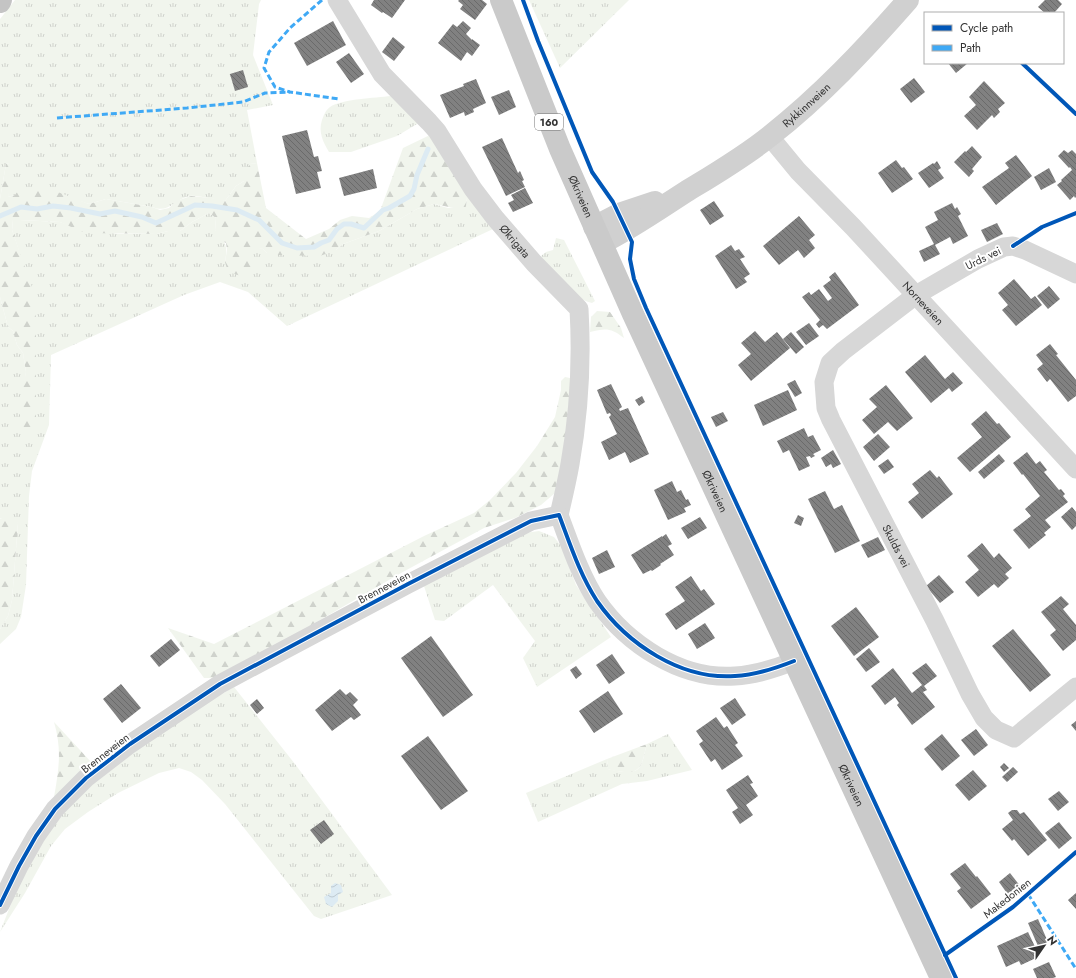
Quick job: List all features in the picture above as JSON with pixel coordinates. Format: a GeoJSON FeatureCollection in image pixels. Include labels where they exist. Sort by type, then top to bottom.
{"type":"FeatureCollection","features":[{"type":"Feature","properties":{"kind":"main road","name":"Økriveien"},"geometry":{"type":"LineString","coordinates":[[501,0],[560,149],[598,235],[941,978]]}},
{"type":"Feature","properties":{"kind":"street","name":"Økrigata"},"geometry":{"type":"LineString","coordinates":[[337,0],[382,74],[437,131],[473,189],[495,218],[534,263],[579,309],[580,334],[578,398],[570,465],[559,515]]}},
{"type":"Feature","properties":{"kind":"street","name":"Rykkinnveien"},"geometry":{"type":"LineString","coordinates":[[598,235],[626,231],[736,161],[770,137],[801,111],[826,87],[908,0]]}},
{"type":"Feature","properties":{"kind":"street","name":"Norneveien"},"geometry":{"type":"LineString","coordinates":[[770,137],[798,171],[916,295],[1076,469]]}},
{"type":"Feature","properties":{"kind":"street","name":"Urds vei"},"geometry":{"type":"LineString","coordinates":[[916,295],[978,259],[1004,247],[1013,246],[1025,250],[1076,274]]}},
{"type":"Feature","properties":{"kind":"street","name":"Skulds vei"},"geometry":{"type":"LineString","coordinates":[[916,295],[880,320],[830,363],[824,382],[826,408],[935,621],[970,694],[984,718],[996,730],[1014,738],[1076,687]]}},
{"type":"Feature","properties":{"kind":"street"},"geometry":{"type":"LineString","coordinates":[[559,515],[577,564],[597,600],[628,634],[655,655],[682,668],[711,676],[734,676],[768,671],[794,661]]}},
{"type":"Feature","properties":{"kind":"street","name":"Brenneveien"},"geometry":{"type":"LineString","coordinates":[[0,905],[18,866],[36,836],[55,809],[86,778],[130,744],[220,684],[531,520],[559,515]]}},
{"type":"Feature","properties":{"kind":"green space"},"geometry":{"type":"Polygon","coordinates":[[[15,0],[261,0],[259,4],[253,55],[273,105],[247,110],[257,163],[250,164],[244,181],[236,186],[225,201],[190,196],[163,209],[106,199],[89,204],[70,198],[15,195],[8,197],[9,163],[6,164],[0,199],[0,19],[15,0]]]}},
{"type":"Feature","properties":{"kind":"green space"},"geometry":{"type":"Polygon","coordinates":[[[529,0],[629,0],[560,68],[529,0]]]}},
{"type":"Feature","properties":{"kind":"green space"},"geometry":{"type":"Polygon","coordinates":[[[391,96],[417,115],[417,124],[397,136],[351,152],[329,152],[323,141],[321,124],[325,113],[330,107],[342,102],[391,96]]]}},
{"type":"Feature","properties":{"kind":"green space"},"geometry":{"type":"Polygon","coordinates":[[[430,135],[468,190],[464,210],[434,204],[417,209],[379,231],[343,244],[336,250],[320,256],[276,255],[267,253],[263,249],[255,248],[253,252],[254,267],[248,278],[228,272],[225,262],[227,250],[226,243],[220,240],[215,230],[216,218],[209,213],[192,222],[180,231],[168,231],[157,234],[85,233],[60,222],[13,220],[12,230],[33,290],[36,318],[36,420],[32,432],[27,439],[20,417],[20,401],[26,372],[23,353],[17,345],[13,331],[8,327],[0,297],[0,199],[6,164],[9,163],[13,171],[8,197],[15,195],[18,191],[31,187],[42,186],[89,204],[106,199],[152,207],[160,210],[169,208],[176,201],[191,196],[221,199],[225,201],[236,186],[244,181],[244,173],[250,164],[257,163],[266,208],[306,239],[329,229],[340,220],[352,216],[369,218],[380,211],[403,148],[430,135]]]}},
{"type":"Feature","properties":{"kind":"green space"},"geometry":{"type":"Polygon","coordinates":[[[468,190],[493,229],[287,326],[248,292],[220,282],[184,295],[51,355],[49,425],[32,471],[29,496],[26,585],[21,617],[16,629],[0,644],[0,629],[8,616],[12,600],[18,523],[0,519],[0,297],[8,327],[13,331],[17,345],[23,353],[26,372],[24,386],[36,375],[36,318],[12,230],[13,220],[60,222],[72,226],[118,234],[157,234],[168,231],[180,231],[192,222],[209,213],[216,218],[215,230],[225,244],[225,262],[254,265],[252,251],[255,247],[263,249],[267,253],[336,250],[343,244],[379,231],[417,209],[434,204],[448,208],[466,206],[468,190]]]}},
{"type":"Feature","properties":{"kind":"green space"},"geometry":{"type":"Polygon","coordinates":[[[556,238],[564,240],[595,301],[592,303],[569,291],[550,271],[541,256],[546,252],[553,250],[556,238]]]}},
{"type":"Feature","properties":{"kind":"green space"},"geometry":{"type":"Polygon","coordinates":[[[597,311],[610,312],[621,328],[624,338],[615,332],[608,330],[590,332],[591,317],[597,311]]]}},
{"type":"Feature","properties":{"kind":"green space"},"geometry":{"type":"Polygon","coordinates":[[[565,377],[570,378],[572,383],[568,439],[555,493],[541,505],[515,518],[484,528],[401,573],[284,641],[214,678],[204,678],[168,628],[214,644],[424,536],[474,513],[490,500],[516,473],[537,446],[555,417],[561,390],[561,381],[565,377]]]}},
{"type":"Feature","properties":{"kind":"green space"},"geometry":{"type":"Polygon","coordinates":[[[9,514],[18,523],[12,600],[8,616],[0,629],[0,519],[9,514]]]}},
{"type":"Feature","properties":{"kind":"green space"},"geometry":{"type":"Polygon","coordinates":[[[539,531],[554,537],[562,547],[576,585],[611,637],[537,687],[523,658],[535,641],[493,585],[444,621],[435,620],[423,583],[525,533],[539,531]]]}},
{"type":"Feature","properties":{"kind":"green space"},"geometry":{"type":"Polygon","coordinates":[[[234,687],[295,764],[392,895],[321,919],[314,916],[225,804],[202,780],[191,772],[179,768],[159,773],[118,793],[65,829],[51,846],[25,893],[0,932],[22,876],[39,840],[90,783],[196,709],[234,687]]]}},
{"type":"Feature","properties":{"kind":"green space"},"geometry":{"type":"Polygon","coordinates":[[[54,722],[92,763],[58,798],[54,797],[59,750],[54,722]]]}},
{"type":"Feature","properties":{"kind":"green space"},"geometry":{"type":"Polygon","coordinates":[[[668,734],[692,770],[647,781],[622,784],[538,822],[526,793],[607,759],[608,769],[622,772],[632,772],[640,767],[647,744],[668,734]]]}},
{"type":"Feature","properties":{"kind":"green space"},"geometry":{"type":"Polygon","coordinates":[[[647,744],[643,760],[639,768],[635,771],[624,772],[608,769],[607,759],[647,744]]]}},
{"type":"Feature","properties":{"kind":"water"},"geometry":{"type":"Polygon","coordinates":[[[335,883],[341,885],[343,892],[338,895],[338,901],[332,907],[326,904],[324,897],[331,893],[331,886],[335,883]]]}},
{"type":"Feature","properties":{"kind":"building"},"geometry":{"type":"Polygon","coordinates":[[[374,0],[405,0],[392,18],[371,5],[374,0]]]}},
{"type":"Feature","properties":{"kind":"building"},"geometry":{"type":"Polygon","coordinates":[[[482,0],[487,4],[475,20],[460,9],[463,5],[458,1],[482,0]]]}},
{"type":"Feature","properties":{"kind":"building"},"geometry":{"type":"Polygon","coordinates":[[[1045,0],[1058,0],[1062,4],[1055,12],[1044,12],[1038,7],[1045,0]]]}},
{"type":"Feature","properties":{"kind":"building"},"geometry":{"type":"Polygon","coordinates":[[[333,21],[346,45],[307,66],[294,43],[333,21]]]}},
{"type":"Feature","properties":{"kind":"building"},"geometry":{"type":"Polygon","coordinates":[[[463,21],[471,28],[466,34],[480,45],[472,56],[467,52],[461,61],[438,43],[453,24],[457,27],[463,21]]]}},
{"type":"Feature","properties":{"kind":"building"},"geometry":{"type":"Polygon","coordinates":[[[393,37],[405,47],[394,61],[382,52],[393,37]]]}},
{"type":"Feature","properties":{"kind":"building"},"geometry":{"type":"Polygon","coordinates":[[[349,53],[364,74],[351,83],[336,62],[349,53]]]}},
{"type":"Feature","properties":{"kind":"building"},"geometry":{"type":"Polygon","coordinates":[[[949,64],[967,64],[956,73],[949,64]]]}},
{"type":"Feature","properties":{"kind":"building"},"geometry":{"type":"Polygon","coordinates":[[[243,70],[248,87],[235,91],[230,74],[243,70]]]}},
{"type":"Feature","properties":{"kind":"building"},"geometry":{"type":"Polygon","coordinates":[[[914,78],[925,92],[911,103],[900,89],[914,78]]]}},
{"type":"Feature","properties":{"kind":"building"},"geometry":{"type":"Polygon","coordinates":[[[476,79],[486,103],[473,109],[474,112],[465,116],[464,112],[450,118],[440,95],[464,86],[463,84],[476,79]]]}},
{"type":"Feature","properties":{"kind":"building"},"geometry":{"type":"Polygon","coordinates":[[[984,81],[1005,103],[998,109],[1000,112],[994,118],[992,115],[977,130],[964,116],[976,105],[969,97],[984,81]]]}},
{"type":"Feature","properties":{"kind":"building"},"geometry":{"type":"Polygon","coordinates":[[[509,90],[516,107],[499,115],[491,97],[509,90]]]}},
{"type":"Feature","properties":{"kind":"building"},"geometry":{"type":"Polygon","coordinates":[[[307,130],[314,157],[318,156],[322,171],[317,172],[321,188],[296,194],[282,136],[307,130]]]}},
{"type":"Feature","properties":{"kind":"building"},"geometry":{"type":"Polygon","coordinates":[[[502,138],[518,173],[520,171],[525,187],[506,196],[482,147],[502,138]]]}},
{"type":"Feature","properties":{"kind":"building"},"geometry":{"type":"Polygon","coordinates":[[[972,146],[982,157],[972,169],[974,171],[969,177],[954,162],[972,146]]]}},
{"type":"Feature","properties":{"kind":"building"},"geometry":{"type":"Polygon","coordinates":[[[1064,150],[1068,153],[1072,150],[1076,154],[1076,197],[1075,198],[1074,196],[1070,200],[1057,185],[1072,170],[1058,156],[1064,150]]]}},
{"type":"Feature","properties":{"kind":"building"},"geometry":{"type":"Polygon","coordinates":[[[1016,155],[1032,176],[996,205],[982,187],[1009,168],[1005,163],[1016,155]]]}},
{"type":"Feature","properties":{"kind":"building"},"geometry":{"type":"Polygon","coordinates":[[[896,160],[902,168],[904,167],[913,179],[892,193],[878,173],[896,160]]]}},
{"type":"Feature","properties":{"kind":"building"},"geometry":{"type":"Polygon","coordinates":[[[937,161],[941,168],[938,170],[944,178],[929,188],[918,173],[937,161]]]}},
{"type":"Feature","properties":{"kind":"building"},"geometry":{"type":"Polygon","coordinates":[[[1049,168],[1056,182],[1041,190],[1034,177],[1049,168]]]}},
{"type":"Feature","properties":{"kind":"building"},"geometry":{"type":"Polygon","coordinates":[[[373,169],[377,188],[344,196],[339,178],[373,169]]]}},
{"type":"Feature","properties":{"kind":"building"},"geometry":{"type":"Polygon","coordinates":[[[525,188],[533,203],[513,212],[508,203],[514,200],[511,195],[525,188]]]}},
{"type":"Feature","properties":{"kind":"building"},"geometry":{"type":"Polygon","coordinates":[[[714,201],[724,216],[710,225],[700,210],[714,201]]]}},
{"type":"Feature","properties":{"kind":"building"},"geometry":{"type":"Polygon","coordinates":[[[952,203],[955,209],[957,207],[961,214],[958,216],[968,236],[953,244],[950,237],[935,245],[940,254],[924,262],[919,251],[934,244],[925,227],[938,220],[934,212],[952,203]]]}},
{"type":"Feature","properties":{"kind":"building"},"geometry":{"type":"Polygon","coordinates":[[[799,216],[815,235],[809,240],[815,248],[804,258],[798,250],[779,265],[763,246],[799,216]]]}},
{"type":"Feature","properties":{"kind":"building"},"geometry":{"type":"Polygon","coordinates":[[[997,223],[1003,234],[987,242],[981,230],[997,223]]]}},
{"type":"Feature","properties":{"kind":"building"},"geometry":{"type":"Polygon","coordinates":[[[731,245],[735,251],[739,249],[745,257],[740,259],[750,274],[744,278],[747,282],[736,289],[715,256],[731,245]]]}},
{"type":"Feature","properties":{"kind":"building"},"geometry":{"type":"Polygon","coordinates":[[[835,272],[859,305],[827,329],[823,325],[819,328],[816,324],[820,320],[802,297],[809,292],[811,295],[819,289],[828,301],[832,298],[823,286],[831,280],[829,277],[835,272]]]}},
{"type":"Feature","properties":{"kind":"building"},"geometry":{"type":"Polygon","coordinates":[[[1014,279],[1031,299],[1035,296],[1042,305],[1016,326],[1002,310],[1008,305],[998,293],[1014,279]]]}},
{"type":"Feature","properties":{"kind":"building"},"geometry":{"type":"Polygon","coordinates":[[[1049,286],[1060,299],[1048,309],[1037,296],[1049,286]]]}},
{"type":"Feature","properties":{"kind":"building"},"geometry":{"type":"Polygon","coordinates":[[[809,323],[819,336],[806,345],[796,332],[809,323]]]}},
{"type":"Feature","properties":{"kind":"building"},"geometry":{"type":"Polygon","coordinates":[[[755,331],[765,342],[777,332],[790,348],[751,381],[738,365],[751,354],[741,343],[755,331]]]}},
{"type":"Feature","properties":{"kind":"building"},"geometry":{"type":"Polygon","coordinates":[[[791,332],[804,347],[796,354],[783,339],[791,332]]]}},
{"type":"Feature","properties":{"kind":"building"},"geometry":{"type":"Polygon","coordinates":[[[1050,344],[1058,354],[1056,355],[1076,380],[1076,396],[1068,402],[1050,379],[1047,382],[1037,369],[1043,364],[1036,355],[1050,344]]]}},
{"type":"Feature","properties":{"kind":"building"},"geometry":{"type":"Polygon","coordinates":[[[925,355],[945,379],[953,372],[963,383],[952,392],[949,388],[931,403],[905,372],[925,355]]]}},
{"type":"Feature","properties":{"kind":"building"},"geometry":{"type":"Polygon","coordinates":[[[795,380],[802,393],[795,397],[787,384],[795,380]]]}},
{"type":"Feature","properties":{"kind":"building"},"geometry":{"type":"Polygon","coordinates":[[[611,384],[622,407],[619,409],[620,411],[628,408],[649,454],[630,463],[625,452],[609,460],[601,442],[617,434],[609,417],[611,415],[610,413],[607,414],[597,390],[611,384]]]}},
{"type":"Feature","properties":{"kind":"building"},"geometry":{"type":"Polygon","coordinates":[[[886,385],[913,418],[897,431],[888,422],[874,434],[862,420],[877,407],[869,399],[886,385]]]}},
{"type":"Feature","properties":{"kind":"building"},"geometry":{"type":"Polygon","coordinates":[[[788,390],[797,410],[763,426],[754,405],[788,390]]]}},
{"type":"Feature","properties":{"kind":"building"},"geometry":{"type":"Polygon","coordinates":[[[642,396],[645,402],[639,406],[635,400],[642,396]]]}},
{"type":"Feature","properties":{"kind":"building"},"geometry":{"type":"Polygon","coordinates":[[[986,411],[1011,437],[970,472],[957,458],[982,437],[971,424],[986,411]]]}},
{"type":"Feature","properties":{"kind":"building"},"geometry":{"type":"Polygon","coordinates":[[[723,412],[728,421],[716,427],[711,417],[723,412]]]}},
{"type":"Feature","properties":{"kind":"building"},"geometry":{"type":"Polygon","coordinates":[[[804,428],[808,437],[813,435],[821,450],[813,454],[815,456],[811,458],[810,456],[806,457],[810,466],[799,471],[789,450],[783,453],[777,441],[804,428]]]}},
{"type":"Feature","properties":{"kind":"building"},"geometry":{"type":"Polygon","coordinates":[[[878,434],[890,447],[874,461],[863,447],[878,434]]]}},
{"type":"Feature","properties":{"kind":"building"},"geometry":{"type":"Polygon","coordinates":[[[833,450],[841,464],[833,468],[831,464],[826,467],[821,458],[833,450]]]}},
{"type":"Feature","properties":{"kind":"building"},"geometry":{"type":"Polygon","coordinates":[[[1027,452],[1036,464],[1040,461],[1047,470],[1044,472],[1059,490],[1061,489],[1065,494],[1063,496],[1068,502],[1045,520],[1051,527],[1044,533],[1046,535],[1029,549],[1013,530],[1031,516],[1025,509],[1040,496],[1013,463],[1027,452]]]}},
{"type":"Feature","properties":{"kind":"building"},"geometry":{"type":"Polygon","coordinates":[[[999,454],[1005,461],[984,479],[978,472],[999,454]]]}},
{"type":"Feature","properties":{"kind":"building"},"geometry":{"type":"Polygon","coordinates":[[[888,459],[894,467],[884,474],[878,466],[888,459]]]}},
{"type":"Feature","properties":{"kind":"building"},"geometry":{"type":"Polygon","coordinates":[[[930,470],[937,478],[939,476],[953,494],[922,519],[908,502],[919,493],[912,484],[930,470]]]}},
{"type":"Feature","properties":{"kind":"building"},"geometry":{"type":"Polygon","coordinates":[[[672,481],[677,492],[681,490],[686,500],[688,499],[691,505],[684,508],[686,512],[668,520],[654,490],[672,481]]]}},
{"type":"Feature","properties":{"kind":"building"},"geometry":{"type":"Polygon","coordinates":[[[825,491],[834,509],[842,505],[860,541],[835,553],[808,499],[825,491]]]}},
{"type":"Feature","properties":{"kind":"building"},"geometry":{"type":"Polygon","coordinates":[[[1072,507],[1076,512],[1076,526],[1072,530],[1061,517],[1072,507]]]}},
{"type":"Feature","properties":{"kind":"building"},"geometry":{"type":"Polygon","coordinates":[[[798,515],[804,518],[801,526],[794,523],[798,515]]]}},
{"type":"Feature","properties":{"kind":"building"},"geometry":{"type":"Polygon","coordinates":[[[700,517],[707,528],[688,539],[681,528],[700,517]]]}},
{"type":"Feature","properties":{"kind":"building"},"geometry":{"type":"Polygon","coordinates":[[[666,534],[672,544],[668,546],[674,555],[652,571],[651,570],[643,574],[631,555],[666,534]]]}},
{"type":"Feature","properties":{"kind":"building"},"geometry":{"type":"Polygon","coordinates":[[[878,537],[885,550],[868,558],[861,545],[878,537]]]}},
{"type":"Feature","properties":{"kind":"building"},"geometry":{"type":"Polygon","coordinates":[[[982,543],[994,558],[999,553],[1012,568],[1005,574],[1009,578],[998,588],[994,584],[978,597],[965,582],[979,570],[967,556],[982,543]]]}},
{"type":"Feature","properties":{"kind":"building"},"geometry":{"type":"Polygon","coordinates":[[[607,550],[615,567],[599,574],[592,558],[607,550]]]}},
{"type":"Feature","properties":{"kind":"building"},"geometry":{"type":"Polygon","coordinates":[[[939,575],[954,592],[940,603],[926,586],[939,575]]]}},
{"type":"Feature","properties":{"kind":"building"},"geometry":{"type":"Polygon","coordinates":[[[691,576],[701,591],[704,589],[715,604],[676,630],[665,614],[685,601],[675,587],[691,576]]]}},
{"type":"Feature","properties":{"kind":"building"},"geometry":{"type":"Polygon","coordinates":[[[1061,596],[1069,604],[1063,609],[1076,625],[1076,640],[1063,651],[1050,635],[1056,630],[1041,612],[1061,596]]]}},
{"type":"Feature","properties":{"kind":"building"},"geometry":{"type":"Polygon","coordinates":[[[856,607],[879,637],[854,656],[831,626],[856,607]]]}},
{"type":"Feature","properties":{"kind":"building"},"geometry":{"type":"Polygon","coordinates":[[[705,623],[715,638],[697,649],[688,634],[705,623]]]}},
{"type":"Feature","properties":{"kind":"building"},"geometry":{"type":"Polygon","coordinates":[[[1013,629],[1051,675],[1030,692],[992,646],[1013,629]]]}},
{"type":"Feature","properties":{"kind":"building"},"geometry":{"type":"Polygon","coordinates":[[[431,636],[473,695],[443,717],[401,658],[431,636]]]}},
{"type":"Feature","properties":{"kind":"building"},"geometry":{"type":"Polygon","coordinates":[[[171,639],[180,650],[159,667],[150,656],[171,639]]]}},
{"type":"Feature","properties":{"kind":"building"},"geometry":{"type":"Polygon","coordinates":[[[869,648],[880,662],[866,672],[856,659],[869,648]]]}},
{"type":"Feature","properties":{"kind":"building"},"geometry":{"type":"Polygon","coordinates":[[[612,654],[625,673],[609,684],[596,665],[612,654]]]}},
{"type":"Feature","properties":{"kind":"building"},"geometry":{"type":"Polygon","coordinates":[[[926,663],[937,676],[924,686],[927,690],[923,692],[935,707],[912,725],[897,705],[899,703],[895,697],[885,705],[871,686],[893,668],[912,693],[922,685],[912,673],[926,663]]]}},
{"type":"Feature","properties":{"kind":"building"},"geometry":{"type":"Polygon","coordinates":[[[576,666],[582,674],[576,679],[570,670],[576,666]]]}},
{"type":"Feature","properties":{"kind":"building"},"geometry":{"type":"Polygon","coordinates":[[[121,684],[141,708],[122,723],[103,699],[121,684]]]}},
{"type":"Feature","properties":{"kind":"building"},"geometry":{"type":"Polygon","coordinates":[[[340,689],[346,695],[350,692],[358,700],[353,705],[361,715],[354,720],[351,717],[332,731],[315,710],[340,689]]]}},
{"type":"Feature","properties":{"kind":"building"},"geometry":{"type":"Polygon","coordinates":[[[608,691],[623,714],[594,733],[579,711],[608,691]]]}},
{"type":"Feature","properties":{"kind":"building"},"geometry":{"type":"Polygon","coordinates":[[[735,698],[746,715],[732,725],[720,708],[735,698]]]}},
{"type":"Feature","properties":{"kind":"building"},"geometry":{"type":"Polygon","coordinates":[[[257,699],[264,708],[257,714],[250,705],[257,699]]]}},
{"type":"Feature","properties":{"kind":"building"},"geometry":{"type":"Polygon","coordinates":[[[716,717],[724,728],[727,726],[738,743],[735,745],[743,756],[722,770],[715,759],[711,762],[699,744],[703,741],[696,731],[716,717]]]}},
{"type":"Feature","properties":{"kind":"building"},"geometry":{"type":"Polygon","coordinates":[[[1076,721],[1076,731],[1071,725],[1076,721]]]}},
{"type":"Feature","properties":{"kind":"building"},"geometry":{"type":"Polygon","coordinates":[[[976,729],[988,745],[974,756],[961,740],[976,729]]]}},
{"type":"Feature","properties":{"kind":"building"},"geometry":{"type":"Polygon","coordinates":[[[942,734],[960,756],[942,771],[924,749],[942,734]]]}},
{"type":"Feature","properties":{"kind":"building"},"geometry":{"type":"Polygon","coordinates":[[[428,736],[468,791],[441,810],[401,756],[428,736]]]}},
{"type":"Feature","properties":{"kind":"building"},"geometry":{"type":"Polygon","coordinates":[[[1004,763],[1009,768],[1004,772],[1000,767],[1004,763]]]}},
{"type":"Feature","properties":{"kind":"building"},"geometry":{"type":"Polygon","coordinates":[[[1013,767],[1018,772],[1007,782],[1002,777],[1013,767]]]}},
{"type":"Feature","properties":{"kind":"building"},"geometry":{"type":"Polygon","coordinates":[[[973,770],[987,786],[969,801],[955,785],[973,770]]]}},
{"type":"Feature","properties":{"kind":"building"},"geometry":{"type":"Polygon","coordinates":[[[748,775],[753,783],[750,784],[758,796],[746,805],[753,815],[740,824],[732,812],[738,808],[726,790],[748,775]]]}},
{"type":"Feature","properties":{"kind":"building"},"geometry":{"type":"Polygon","coordinates":[[[1059,791],[1069,802],[1058,811],[1048,799],[1059,791]]]}},
{"type":"Feature","properties":{"kind":"building"},"geometry":{"type":"Polygon","coordinates":[[[1012,810],[1017,810],[1020,814],[1024,812],[1047,840],[1028,856],[1014,839],[1012,841],[1002,829],[1013,820],[1008,813],[1012,810]]]}},
{"type":"Feature","properties":{"kind":"building"},"geometry":{"type":"Polygon","coordinates":[[[324,820],[334,834],[321,844],[310,830],[324,820]]]}},
{"type":"Feature","properties":{"kind":"building"},"geometry":{"type":"Polygon","coordinates":[[[1059,822],[1072,838],[1059,849],[1045,833],[1059,822]]]}},
{"type":"Feature","properties":{"kind":"building"},"geometry":{"type":"Polygon","coordinates":[[[965,863],[991,894],[971,909],[957,891],[961,888],[950,874],[965,863]]]}},
{"type":"Feature","properties":{"kind":"building"},"geometry":{"type":"Polygon","coordinates":[[[1010,873],[1021,887],[1009,896],[999,882],[1010,873]]]}},
{"type":"Feature","properties":{"kind":"building"},"geometry":{"type":"Polygon","coordinates":[[[1076,893],[1076,909],[1068,900],[1076,893]]]}},
{"type":"Feature","properties":{"kind":"building"},"geometry":{"type":"Polygon","coordinates":[[[1038,919],[1048,942],[1038,946],[1028,923],[1038,919]]]}},
{"type":"Feature","properties":{"kind":"building"},"geometry":{"type":"Polygon","coordinates":[[[1028,932],[1038,953],[1034,954],[1036,958],[1021,965],[1019,961],[1006,967],[997,946],[1028,932]]]}},
{"type":"Feature","properties":{"kind":"building"},"geometry":{"type":"Polygon","coordinates":[[[1049,962],[1056,977],[1037,978],[1033,969],[1049,962]]]}},
{"type":"Feature","properties":{"kind":"waterway"},"geometry":{"type":"LineString","coordinates":[[0,216],[21,207],[37,209],[53,206],[100,214],[115,211],[142,217],[156,223],[195,205],[212,206],[237,210],[259,220],[282,243],[297,248],[314,247],[329,240],[337,229],[344,224],[351,224],[364,228],[383,210],[410,196],[414,189],[417,175],[428,149]]}},
{"type":"Feature","properties":{"kind":"marked path"},"geometry":{"type":"LineString","coordinates":[[322,0],[290,28],[269,52],[264,68],[275,87],[290,92],[339,99]]}},
{"type":"Feature","properties":{"kind":"marked path"},"geometry":{"type":"LineString","coordinates":[[57,118],[243,102],[265,93],[290,92]]}},
{"type":"Feature","properties":{"kind":"marked path"},"geometry":{"type":"LineString","coordinates":[[1028,894],[1076,969]]}},
{"type":"Feature","properties":{"kind":"cycle path"},"geometry":{"type":"LineString","coordinates":[[523,0],[538,41],[592,172],[613,202],[632,242],[630,259],[634,279],[646,308],[956,978]]}},
{"type":"Feature","properties":{"kind":"cycle path"},"geometry":{"type":"LineString","coordinates":[[1023,64],[1076,114]]}},
{"type":"Feature","properties":{"kind":"cycle path"},"geometry":{"type":"LineString","coordinates":[[1013,246],[1042,227],[1076,213]]}},
{"type":"Feature","properties":{"kind":"cycle path"},"geometry":{"type":"LineString","coordinates":[[0,905],[36,836],[55,809],[86,778],[130,744],[220,684],[408,584],[531,521],[559,515],[580,570],[597,601],[609,617],[624,631],[640,645],[657,656],[695,672],[715,676],[735,676],[758,673],[794,661]]}},
{"type":"Feature","properties":{"kind":"cycle path","name":"Makedonien"},"geometry":{"type":"LineString","coordinates":[[945,955],[1013,907],[1076,852]]}}]}
